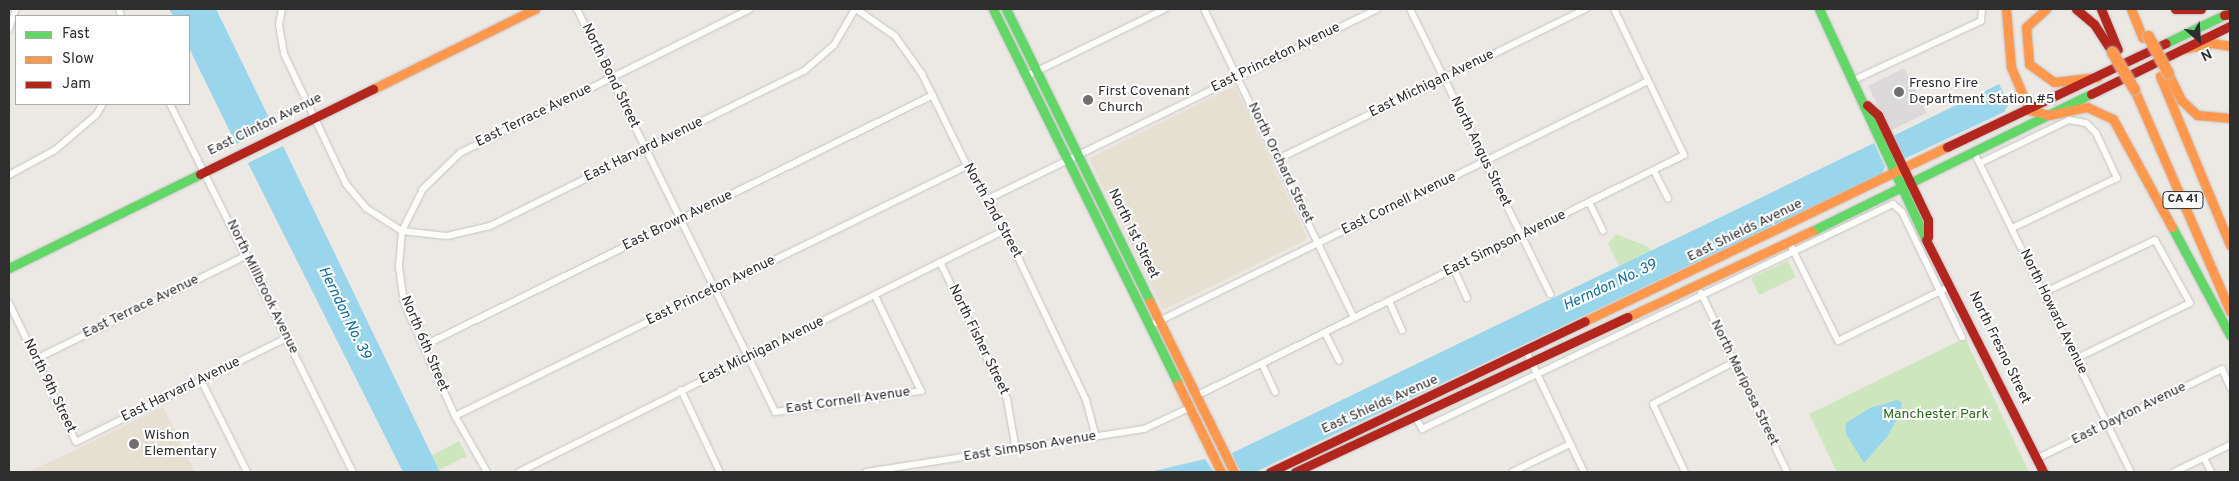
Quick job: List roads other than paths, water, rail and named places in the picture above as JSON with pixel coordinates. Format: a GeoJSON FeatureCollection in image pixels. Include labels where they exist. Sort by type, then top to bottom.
{"type":"FeatureCollection","features":[{"type":"Feature","properties":{"kind":"main road","name":"East Clinton Avenue"},"geometry":{"type":"LineString","coordinates":[[9,268],[535,9]]}},
{"type":"Feature","properties":{"kind":"main road","name":"North 1st Street"},"geometry":{"type":"LineString","coordinates":[[993,9],[1032,74]]}},
{"type":"Feature","properties":{"kind":"main road","name":"North 1st Street"},"geometry":{"type":"LineString","coordinates":[[1006,9],[1032,74],[1154,324],[1196,396],[1225,468]]}},
{"type":"Feature","properties":{"kind":"main road","name":"North Fresno Street"},"geometry":{"type":"LineString","coordinates":[[1819,9],[1895,162],[1951,286],[2043,472]]}},
{"type":"Feature","properties":{"kind":"main road"},"geometry":{"type":"LineString","coordinates":[[2006,9],[2011,67],[2029,110],[2049,115],[2087,107],[2113,119],[2230,335]]}},
{"type":"Feature","properties":{"kind":"main road"},"geometry":{"type":"LineString","coordinates":[[2046,9],[2026,27],[2024,40],[2029,64],[2054,82],[2098,77]]}},
{"type":"Feature","properties":{"kind":"main road"},"geometry":{"type":"LineString","coordinates":[[2076,9],[2094,24],[2115,51]]}},
{"type":"Feature","properties":{"kind":"main road","name":"CA 41"},"geometry":{"type":"LineString","coordinates":[[2101,9],[2115,51],[2134,90],[2230,311]]}},
{"type":"Feature","properties":{"kind":"main road"},"geometry":{"type":"LineString","coordinates":[[2132,9],[2164,74],[2181,100],[2197,116],[2230,118]]}},
{"type":"Feature","properties":{"kind":"main road"},"geometry":{"type":"LineString","coordinates":[[2175,9],[2201,9]]}},
{"type":"Feature","properties":{"kind":"main road","name":"East Shields Avenue"},"geometry":{"type":"LineString","coordinates":[[1270,472],[1532,363],[1840,202],[2228,13]]}},
{"type":"Feature","properties":{"kind":"main road","name":"East Shields Avenue"},"geometry":{"type":"LineString","coordinates":[[1296,472],[1791,246],[1906,186],[2230,26]]}},
{"type":"Feature","properties":{"kind":"main road"},"geometry":{"type":"LineString","coordinates":[[2183,49],[2212,43],[2230,46]]}},
{"type":"Feature","properties":{"kind":"main road","name":"CA 41"},"geometry":{"type":"LineString","coordinates":[[2164,74],[2230,245]]}},
{"type":"Feature","properties":{"kind":"main road"},"geometry":{"type":"LineString","coordinates":[[1791,246],[1793,231],[1840,202]]}},
{"type":"Feature","properties":{"kind":"main road","name":"North 1st Street"},"geometry":{"type":"LineString","coordinates":[[1154,324],[1159,346],[1189,408],[1225,468]]}},
{"type":"Feature","properties":{"kind":"main road"},"geometry":{"type":"LineString","coordinates":[[1159,346],[1188,393],[1196,396]]}},
{"type":"Feature","properties":{"kind":"street"},"geometry":{"type":"LineString","coordinates":[[9,29],[16,9]]}},
{"type":"Feature","properties":{"kind":"street"},"geometry":{"type":"LineString","coordinates":[[282,9],[282,45],[314,118],[350,191],[375,216],[402,231]]}},
{"type":"Feature","properties":{"kind":"street","name":"North Bond Street"},"geometry":{"type":"LineString","coordinates":[[577,9],[774,412]]}},
{"type":"Feature","properties":{"kind":"street","name":"East Terrace Avenue"},"geometry":{"type":"LineString","coordinates":[[402,231],[420,195],[449,161],[750,9]]}},
{"type":"Feature","properties":{"kind":"street","name":"North 2nd Street"},"geometry":{"type":"LineString","coordinates":[[856,9],[881,24],[906,48],[933,95],[967,166],[1005,230],[1086,400],[1096,437]]}},
{"type":"Feature","properties":{"kind":"street","name":"East Harvard Avenue"},"geometry":{"type":"LineString","coordinates":[[402,231],[433,237],[476,232],[804,71],[834,45],[856,9]]}},
{"type":"Feature","properties":{"kind":"street"},"geometry":{"type":"LineString","coordinates":[[1032,74],[1165,9]]}},
{"type":"Feature","properties":{"kind":"street","name":"North Orchard Street"},"geometry":{"type":"LineString","coordinates":[[1204,9],[1354,318]]}},
{"type":"Feature","properties":{"kind":"street","name":"East Princeton Avenue"},"geometry":{"type":"LineString","coordinates":[[986,200],[1377,9]]}},
{"type":"Feature","properties":{"kind":"street","name":"North Angus Street"},"geometry":{"type":"LineString","coordinates":[[1410,9],[1550,294]]}},
{"type":"Feature","properties":{"kind":"street","name":"East Michigan Avenue"},"geometry":{"type":"LineString","coordinates":[[1278,159],[1586,9]]}},
{"type":"Feature","properties":{"kind":"street"},"geometry":{"type":"LineString","coordinates":[[1614,9],[1648,81]]}},
{"type":"Feature","properties":{"kind":"street"},"geometry":{"type":"LineString","coordinates":[[1854,80],[1981,21],[1982,9]]}},
{"type":"Feature","properties":{"kind":"street","name":"East Simpson Avenue"},"geometry":{"type":"LineString","coordinates":[[1196,396],[1684,156],[1648,81]]}},
{"type":"Feature","properties":{"kind":"street","name":"East Cornell Avenue"},"geometry":{"type":"LineString","coordinates":[[1154,324],[1648,81]]}},
{"type":"Feature","properties":{"kind":"street","name":"East Brown Avenue"},"geometry":{"type":"LineString","coordinates":[[423,346],[933,95]]}},
{"type":"Feature","properties":{"kind":"street"},"geometry":{"type":"LineString","coordinates":[[9,175],[55,150],[96,116],[103,105]]}},
{"type":"Feature","properties":{"kind":"street","name":"North Millbrook Avenue"},"geometry":{"type":"LineString","coordinates":[[171,105],[206,171],[353,472]]}},
{"type":"Feature","properties":{"kind":"street"},"geometry":{"type":"LineString","coordinates":[[1980,164],[2068,120],[2079,120],[2092,128],[2117,178],[2012,228]]}},
{"type":"Feature","properties":{"kind":"street","name":"North Howard Avenue"},"geometry":{"type":"LineString","coordinates":[[1974,152],[2130,472]]}},
{"type":"Feature","properties":{"kind":"street","name":"East Princeton Avenue"},"geometry":{"type":"LineString","coordinates":[[455,416],[967,166]]}},
{"type":"Feature","properties":{"kind":"street"},"geometry":{"type":"LineString","coordinates":[[1654,171],[1668,199]]}},
{"type":"Feature","properties":{"kind":"street"},"geometry":{"type":"LineString","coordinates":[[1589,202],[1603,231]]}},
{"type":"Feature","properties":{"kind":"street"},"geometry":{"type":"LineString","coordinates":[[1584,472],[1532,363],[1701,293],[1791,246],[1893,204],[1902,212],[1962,336]]}},
{"type":"Feature","properties":{"kind":"street","name":"East Michigan Avenue"},"geometry":{"type":"LineString","coordinates":[[518,472],[1005,230]]}},
{"type":"Feature","properties":{"kind":"street","name":"North 6th Street"},"geometry":{"type":"LineString","coordinates":[[402,231],[402,293],[423,346],[455,416],[487,472]]}},
{"type":"Feature","properties":{"kind":"street"},"geometry":{"type":"LineString","coordinates":[[2043,293],[2155,240],[2190,303],[2075,359]]}},
{"type":"Feature","properties":{"kind":"street"},"geometry":{"type":"LineString","coordinates":[[1791,246],[1838,341],[1951,286]]}},
{"type":"Feature","properties":{"kind":"street","name":"East Terrace Avenue"},"geometry":{"type":"LineString","coordinates":[[36,360],[247,255]]}},
{"type":"Feature","properties":{"kind":"street","name":"North Fisher Street"},"geometry":{"type":"LineString","coordinates":[[940,262],[1007,399],[1016,450]]}},
{"type":"Feature","properties":{"kind":"street"},"geometry":{"type":"LineString","coordinates":[[1454,269],[1467,298]]}},
{"type":"Feature","properties":{"kind":"street","name":"North Mariposa Street"},"geometry":{"type":"LineString","coordinates":[[1701,293],[1787,472]]}},
{"type":"Feature","properties":{"kind":"street","name":"East Cornell Avenue"},"geometry":{"type":"LineString","coordinates":[[774,412],[921,391],[875,296]]}},
{"type":"Feature","properties":{"kind":"street"},"geometry":{"type":"LineString","coordinates":[[1388,301],[1402,330]]}},
{"type":"Feature","properties":{"kind":"street","name":"North 9th Street"},"geometry":{"type":"LineString","coordinates":[[9,303],[76,442]]}},
{"type":"Feature","properties":{"kind":"street"},"geometry":{"type":"LineString","coordinates":[[1325,333],[1339,361]]}},
{"type":"Feature","properties":{"kind":"street","name":"East Harvard Avenue"},"geometry":{"type":"LineString","coordinates":[[76,442],[286,338]]}},
{"type":"Feature","properties":{"kind":"street"},"geometry":{"type":"LineString","coordinates":[[1685,472],[1653,404],[1734,362]]}},
{"type":"Feature","properties":{"kind":"street"},"geometry":{"type":"LineString","coordinates":[[1262,364],[1275,392]]}},
{"type":"Feature","properties":{"kind":"street","name":"East Dayton Avenue"},"geometry":{"type":"LineString","coordinates":[[2036,459],[2222,369],[2230,387]]}},
{"type":"Feature","properties":{"kind":"street"},"geometry":{"type":"LineString","coordinates":[[201,380],[247,472]]}},
{"type":"Feature","properties":{"kind":"street"},"geometry":{"type":"LineString","coordinates":[[681,390],[720,472]]}},
{"type":"Feature","properties":{"kind":"street","name":"East Simpson Avenue"},"geometry":{"type":"LineString","coordinates":[[866,472],[1144,429],[1189,408]]}},
{"type":"Feature","properties":{"kind":"street"},"geometry":{"type":"LineString","coordinates":[[1512,472],[1570,444]]}},
{"type":"Feature","properties":{"kind":"street"},"geometry":{"type":"LineString","coordinates":[[2174,472],[2230,445]]}},
{"type":"Feature","properties":{"kind":"street"},"geometry":{"type":"LineString","coordinates":[[2204,458],[2211,472]]}},
{"type":"Feature","properties":{"kind":"water"},"geometry":{"type":"Polygon","coordinates":[[[169,9],[216,9],[273,126],[236,144],[190,50],[190,15],[172,15],[169,9]]]}},
{"type":"Feature","properties":{"kind":"water"},"geometry":{"type":"Polygon","coordinates":[[[1999,84],[2009,104],[2004,112],[1904,159],[1893,136],[1999,84]]]}},
{"type":"Feature","properties":{"kind":"water","name":"Herndon No. 39"},"geometry":{"type":"Polygon","coordinates":[[[1874,143],[1885,167],[1882,174],[1255,472],[1241,472],[1235,461],[1232,453],[1874,143]]]}},
{"type":"Feature","properties":{"kind":"water","name":"Herndon No. 39"},"geometry":{"type":"Polygon","coordinates":[[[283,146],[440,472],[403,472],[248,163],[283,146]]]}},
{"type":"Feature","properties":{"kind":"water"},"geometry":{"type":"Polygon","coordinates":[[[1897,400],[1902,402],[1900,414],[1887,437],[1864,463],[1846,434],[1846,423],[1870,408],[1897,400]]]}},
{"type":"Feature","properties":{"kind":"water"},"geometry":{"type":"Polygon","coordinates":[[[1205,459],[1214,472],[1148,472],[1163,469],[1205,459]]]}},
{"type":"Feature","properties":{"kind":"place","name":"Fresno Fire Department Station #5"},"geometry":{"type":"Point","coordinates":[1899,92]}},
{"type":"Feature","properties":{"kind":"place","name":"First Covenant Church"},"geometry":{"type":"Point","coordinates":[1088,100]}},
{"type":"Feature","properties":{"kind":"place","name":"Wishon Elementary"},"geometry":{"type":"Point","coordinates":[134,444]}},
{"type":"Feature","properties":{"kind":"park label","name":"Manchester Park"},"geometry":{"type":"Point","coordinates":[1936,415]}}]}
